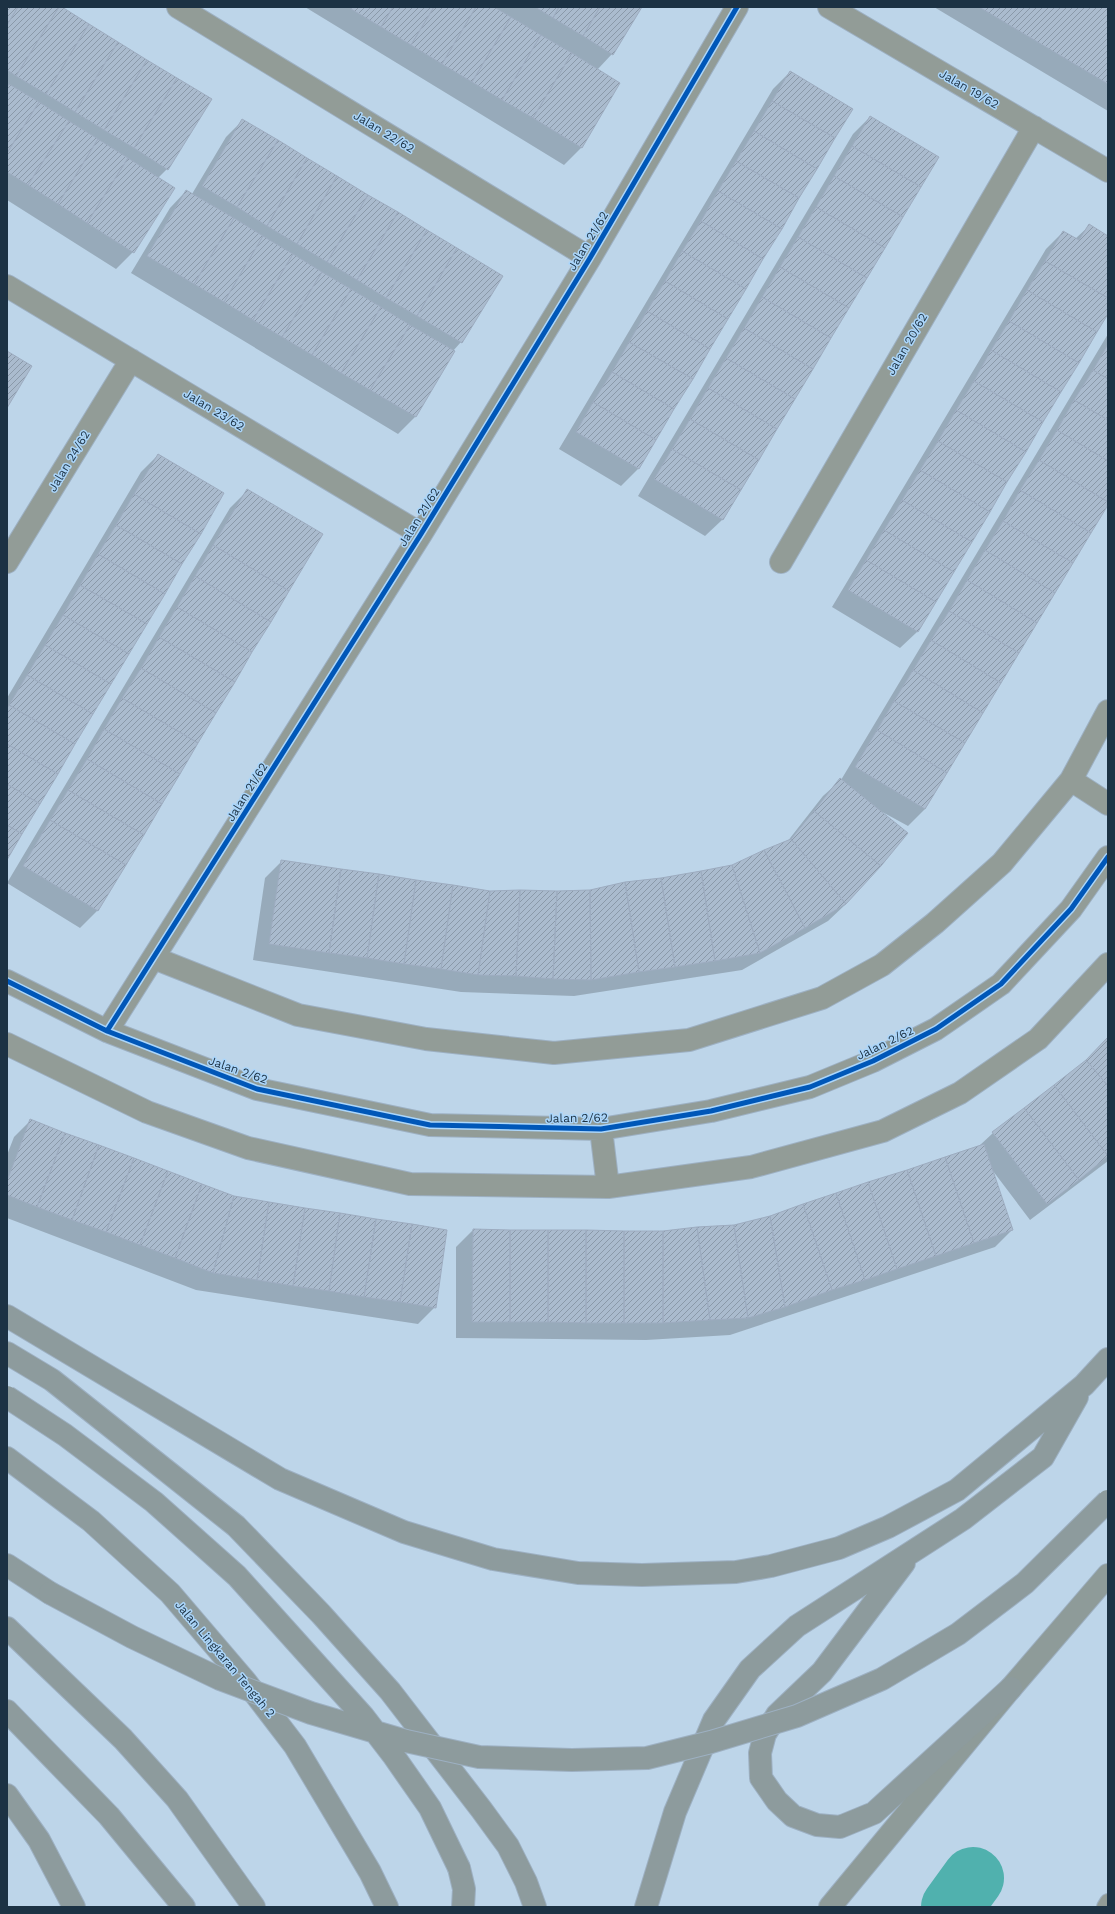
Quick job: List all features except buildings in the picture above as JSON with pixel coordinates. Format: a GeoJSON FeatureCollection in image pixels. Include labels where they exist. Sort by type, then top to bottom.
{"type":"FeatureCollection","features":[{"type":"Feature","properties":{"kind":"highway"},"geometry":{"type":"LineString","coordinates":[[7,1316],[280,1479],[404,1532],[493,1559],[578,1573],[642,1576],[736,1572],[771,1566],[839,1548],[888,1526],[957,1490],[1084,1385],[1108,1359]]}},
{"type":"Feature","properties":{"kind":"highway"},"geometry":{"type":"LineString","coordinates":[[7,1353],[52,1380],[236,1526],[321,1614],[390,1691],[481,1809],[508,1846],[526,1882],[536,1907]]}},
{"type":"Feature","properties":{"kind":"highway"},"geometry":{"type":"LineString","coordinates":[[646,1907],[675,1812],[714,1720],[750,1669],[797,1626],[963,1519],[1042,1457],[1084,1385]]}},
{"type":"Feature","properties":{"kind":"highway"},"geometry":{"type":"LineString","coordinates":[[7,1397],[65,1434],[154,1502],[237,1576],[354,1705],[393,1755],[430,1808],[459,1868],[464,1889],[463,1907]]}},
{"type":"Feature","properties":{"kind":"highway","name":"Jalan Lingkaran Tengah 2"},"geometry":{"type":"LineString","coordinates":[[7,1458],[91,1521],[170,1593],[246,1682],[295,1746],[370,1872],[386,1907]]}},
{"type":"Feature","properties":{"kind":"highway"},"geometry":{"type":"LineString","coordinates":[[7,1565],[50,1593],[132,1637],[220,1679],[311,1713],[406,1741],[479,1757],[572,1760],[647,1758],[711,1742],[797,1716],[882,1679],[958,1634],[1024,1583],[1108,1501]]}},
{"type":"Feature","properties":{"kind":"highway"},"geometry":{"type":"LineString","coordinates":[[912,1552],[822,1672],[776,1715],[765,1734],[760,1753],[761,1778],[777,1802],[793,1816],[817,1825],[840,1827],[874,1813],[1011,1688]]}},
{"type":"Feature","properties":{"kind":"highway"},"geometry":{"type":"LineString","coordinates":[[7,1628],[123,1739],[177,1799],[254,1907]]}},
{"type":"Feature","properties":{"kind":"highway"},"geometry":{"type":"LineString","coordinates":[[7,1711],[109,1816],[184,1907]]}},
{"type":"Feature","properties":{"kind":"highway"},"geometry":{"type":"LineString","coordinates":[[7,1795],[39,1840],[74,1907]]}},
{"type":"Feature","properties":{"kind":"main road"},"geometry":{"type":"LineString","coordinates":[[830,1907],[1011,1688],[1108,1575]]}},
{"type":"Feature","properties":{"kind":"street","name":"Jalan 22/62"},"geometry":{"type":"LineString","coordinates":[[178,7],[590,258]]}},
{"type":"Feature","properties":{"kind":"street","name":"Jalan 21/62"},"geometry":{"type":"LineString","coordinates":[[107,1031],[421,534],[590,258],[737,7]]}},
{"type":"Feature","properties":{"kind":"street","name":"Jalan 19/62"},"geometry":{"type":"LineString","coordinates":[[829,7],[1108,171]]}},
{"type":"Feature","properties":{"kind":"street","name":"Jalan 20/62"},"geometry":{"type":"LineString","coordinates":[[781,562],[1034,127]]}},
{"type":"Feature","properties":{"kind":"street","name":"Jalan 23/62"},"geometry":{"type":"LineString","coordinates":[[7,286],[421,534]]}},
{"type":"Feature","properties":{"kind":"street","name":"Jalan 24/62"},"geometry":{"type":"LineString","coordinates":[[7,562],[130,360]]}},
{"type":"Feature","properties":{"kind":"street"},"geometry":{"type":"LineString","coordinates":[[154,958],[298,1015],[426,1039],[554,1053],[689,1040],[822,998],[882,965],[936,923],[1002,863],[1072,780],[1108,711]]}},
{"type":"Feature","properties":{"kind":"street"},"geometry":{"type":"LineString","coordinates":[[1072,780],[1108,804]]}},
{"type":"Feature","properties":{"kind":"street","name":"Jalan 2/62"},"geometry":{"type":"LineString","coordinates":[[7,981],[107,1031],[257,1089],[430,1125],[601,1129],[711,1112],[810,1087],[873,1061],[936,1029],[1001,984],[1071,909],[1108,857]]}},
{"type":"Feature","properties":{"kind":"street"},"geometry":{"type":"LineString","coordinates":[[7,1044],[147,1112],[248,1148],[410,1184],[608,1187],[751,1167],[883,1130],[960,1093],[1038,1039],[1108,964]]}},
{"type":"Feature","properties":{"kind":"street","name":"Jalan 2/62"},"geometry":{"type":"LineString","coordinates":[[601,1129],[608,1187]]}},
{"type":"Feature","properties":{"kind":"lane"},"geometry":{"type":"LineString","coordinates":[[1105,1907],[1108,1902]]}},
{"type":"Feature","properties":{"kind":"waterway"},"geometry":{"type":"LineString","coordinates":[[952,1907],[973,1878]]}},
{"type":"Feature","properties":{"kind":"cycle path"},"geometry":{"type":"LineString","coordinates":[[107,1031],[421,534],[590,258],[737,7]]}},
{"type":"Feature","properties":{"kind":"cycle path"},"geometry":{"type":"LineString","coordinates":[[7,981],[107,1031],[257,1089],[430,1125],[601,1129],[711,1111],[810,1087],[873,1061],[936,1029],[1001,984],[1071,909],[1108,857]]}}]}
